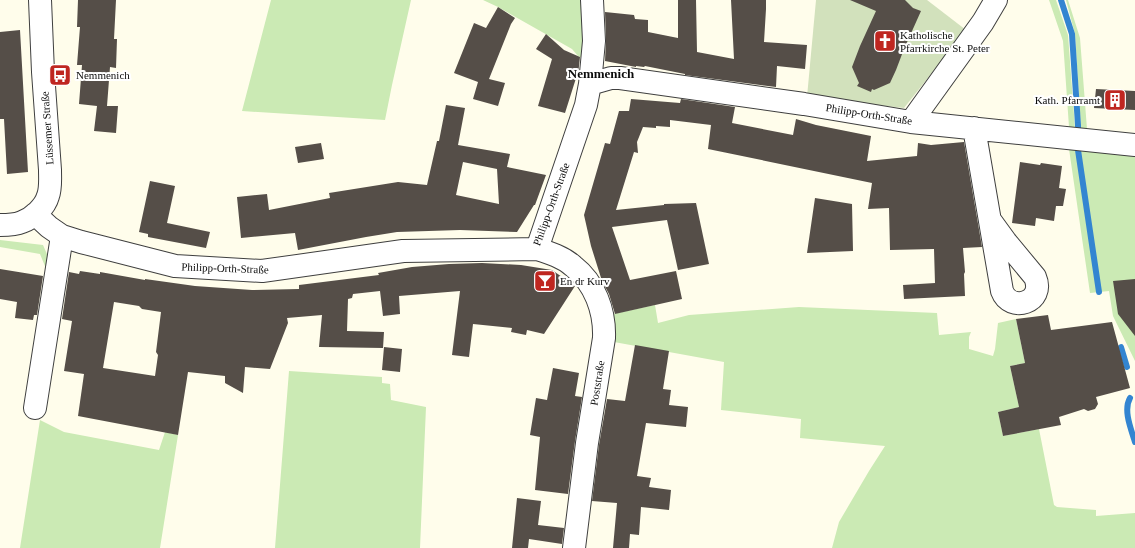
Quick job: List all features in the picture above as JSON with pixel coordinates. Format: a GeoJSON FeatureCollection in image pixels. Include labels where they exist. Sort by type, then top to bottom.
{"type":"FeatureCollection","features":[{"type":"Feature","properties":{"kind":"street","name":"Lüssemer Straße"},"geometry":{"type":"LineString","coordinates":[[0,225],[20,223],[35,214],[47,200],[50,185],[40,0]]}},
{"type":"Feature","properties":{"kind":"street"},"geometry":{"type":"LineString","coordinates":[[590,84],[594,41],[592,0]]}},
{"type":"Feature","properties":{"kind":"street"},"geometry":{"type":"LineString","coordinates":[[911,122],[983,22],[996,0]]}},
{"type":"Feature","properties":{"kind":"street","name":"Philipp-Orth-Straße"},"geometry":{"type":"LineString","coordinates":[[35,214],[49,227],[62,236],[175,266],[262,271],[403,251],[537,249],[586,105],[590,84],[611,78],[620,78],[804,104],[911,122],[1135,146]]}},
{"type":"Feature","properties":{"kind":"street"},"geometry":{"type":"LineString","coordinates":[[974,128],[990,220]]}},
{"type":"Feature","properties":{"kind":"street"},"geometry":{"type":"LineString","coordinates":[[35,408],[62,236]]}},
{"type":"Feature","properties":{"kind":"street","name":"Poststraße"},"geometry":{"type":"LineString","coordinates":[[537,249],[558,257],[580,272],[596,297],[600,306],[604,324],[604,338],[587,443],[574,548]]}},
{"type":"Feature","properties":{"kind":"green space"},"geometry":{"type":"Polygon","coordinates":[[[271,0],[411,0],[385,120],[242,111],[271,0]]]}},
{"type":"Feature","properties":{"kind":"green space"},"geometry":{"type":"Polygon","coordinates":[[[483,0],[583,0],[582,58],[572,49],[483,0]]]}},
{"type":"Feature","properties":{"kind":"green space"},"geometry":{"type":"Polygon","coordinates":[[[816,0],[927,0],[966,30],[904,108],[807,97],[816,0]]]}},
{"type":"Feature","properties":{"kind":"green space"},"geometry":{"type":"Polygon","coordinates":[[[1049,0],[1056,0],[1068,35],[1075,128],[1069,127],[1063,41],[1049,0]]]}},
{"type":"Feature","properties":{"kind":"green space"},"geometry":{"type":"Polygon","coordinates":[[[1066,0],[1068,0],[1080,38],[1087,129],[1081,128],[1075,34],[1066,0]]]}},
{"type":"Feature","properties":{"kind":"green space"},"geometry":{"type":"Polygon","coordinates":[[[1069,149],[1135,156],[1135,361],[1113,316],[1109,291],[1090,293],[1069,149]]]}},
{"type":"Feature","properties":{"kind":"green space"},"geometry":{"type":"Polygon","coordinates":[[[0,240],[43,245],[50,261],[47,271],[40,254],[0,247],[0,240]]]}},
{"type":"Feature","properties":{"kind":"green space"},"geometry":{"type":"Polygon","coordinates":[[[655,305],[658,323],[689,315],[799,307],[937,313],[939,335],[971,332],[969,337],[969,349],[993,356],[998,323],[1016,319],[1025,363],[1010,366],[1019,407],[998,412],[1003,436],[1039,429],[1054,505],[1057,507],[1096,510],[1096,516],[1135,513],[1135,548],[832,548],[839,522],[885,446],[800,438],[801,419],[721,410],[724,362],[614,342],[615,332],[613,314],[655,305]]]}},
{"type":"Feature","properties":{"kind":"green space"},"geometry":{"type":"Polygon","coordinates":[[[289,371],[382,377],[382,383],[390,384],[391,400],[426,407],[420,548],[275,548],[289,371]]]}},
{"type":"Feature","properties":{"kind":"green space"},"geometry":{"type":"Polygon","coordinates":[[[40,420],[64,432],[159,450],[165,432],[178,435],[160,548],[20,548],[40,420]]]}},
{"type":"Feature","properties":{"kind":"building"},"geometry":{"type":"Polygon","coordinates":[[[78,0],[116,0],[114,39],[117,39],[116,68],[110,67],[107,106],[118,106],[116,133],[94,131],[97,106],[79,104],[82,65],[77,65],[80,27],[77,27],[78,0]]]}},
{"type":"Feature","properties":{"kind":"building"},"geometry":{"type":"Polygon","coordinates":[[[678,0],[696,0],[697,52],[734,59],[731,0],[766,0],[764,42],[807,45],[805,69],[777,66],[776,87],[685,75],[645,66],[636,67],[605,61],[605,12],[634,15],[635,19],[648,20],[648,32],[678,38],[678,0]]]}},
{"type":"Feature","properties":{"kind":"building","name":"Katholische Pfarrkirche St. Peter"},"geometry":{"type":"Polygon","coordinates":[[[850,0],[905,0],[913,8],[921,11],[890,83],[874,90],[872,89],[871,92],[857,86],[859,83],[852,67],[876,11],[850,0]]]}},
{"type":"Feature","properties":{"kind":"building"},"geometry":{"type":"Polygon","coordinates":[[[498,7],[515,18],[511,24],[489,79],[505,83],[498,106],[473,99],[478,82],[454,73],[474,23],[486,28],[498,7]]]}},
{"type":"Feature","properties":{"kind":"building"},"geometry":{"type":"Polygon","coordinates":[[[20,30],[28,172],[7,174],[4,119],[0,119],[0,32],[20,30]]]}},
{"type":"Feature","properties":{"kind":"building"},"geometry":{"type":"Polygon","coordinates":[[[546,34],[564,50],[580,57],[578,75],[565,113],[538,106],[552,59],[536,49],[546,34]]]}},
{"type":"Feature","properties":{"kind":"building","name":"Kath. Pfarramt"},"geometry":{"type":"Polygon","coordinates":[[[1096,89],[1135,91],[1135,110],[1094,108],[1096,89]]]}},
{"type":"Feature","properties":{"kind":"building"},"geometry":{"type":"Polygon","coordinates":[[[631,99],[680,103],[681,99],[735,107],[732,123],[793,135],[796,119],[816,125],[871,136],[867,161],[917,156],[918,143],[931,145],[964,142],[982,247],[963,248],[965,296],[904,299],[903,285],[935,283],[934,249],[890,250],[889,208],[868,209],[872,183],[708,149],[711,125],[670,120],[670,127],[643,127],[637,142],[638,153],[634,152],[616,210],[664,204],[696,203],[709,264],[678,270],[667,220],[612,227],[630,280],[676,271],[682,299],[615,314],[609,294],[602,281],[591,246],[584,215],[605,143],[610,144],[619,111],[629,111],[631,99]]]}},
{"type":"Feature","properties":{"kind":"building"},"geometry":{"type":"Polygon","coordinates":[[[446,105],[465,108],[458,145],[510,154],[507,167],[546,175],[535,205],[517,232],[460,230],[397,232],[298,250],[295,233],[241,238],[237,197],[267,194],[269,210],[330,198],[329,193],[398,182],[427,185],[437,141],[439,141],[446,105]],[[463,162],[456,195],[499,204],[497,169],[463,162]]]}},
{"type":"Feature","properties":{"kind":"building"},"geometry":{"type":"Polygon","coordinates":[[[321,143],[324,159],[298,163],[295,147],[321,143]]]}},
{"type":"Feature","properties":{"kind":"building"},"geometry":{"type":"Polygon","coordinates":[[[1020,162],[1062,166],[1059,188],[1066,189],[1063,206],[1056,206],[1054,221],[1036,218],[1035,226],[1012,223],[1020,162]]]}},
{"type":"Feature","properties":{"kind":"building"},"geometry":{"type":"Polygon","coordinates":[[[150,181],[175,186],[167,223],[210,232],[206,248],[148,237],[148,234],[139,232],[150,181]]]}},
{"type":"Feature","properties":{"kind":"building"},"geometry":{"type":"Polygon","coordinates":[[[815,198],[852,204],[853,251],[807,253],[815,198]]]}},
{"type":"Feature","properties":{"kind":"building"},"geometry":{"type":"Polygon","coordinates":[[[482,263],[521,265],[552,270],[575,286],[544,334],[527,330],[526,335],[511,332],[512,328],[473,324],[469,357],[452,355],[460,291],[399,296],[400,314],[383,316],[380,291],[353,294],[352,298],[348,299],[347,331],[384,332],[383,348],[319,347],[322,315],[287,318],[288,323],[270,369],[245,367],[243,393],[225,383],[225,376],[188,372],[178,435],[78,416],[84,374],[64,371],[72,321],[62,319],[69,272],[79,274],[80,271],[100,274],[100,272],[145,280],[195,286],[252,290],[299,289],[299,285],[379,275],[378,273],[412,267],[482,263]],[[114,302],[103,368],[155,376],[158,355],[156,352],[161,312],[142,309],[139,306],[114,302]]]}},
{"type":"Feature","properties":{"kind":"building"},"geometry":{"type":"Polygon","coordinates":[[[0,269],[43,276],[37,315],[34,315],[33,320],[15,318],[17,302],[0,299],[0,269]]]}},
{"type":"Feature","properties":{"kind":"building"},"geometry":{"type":"Polygon","coordinates":[[[1135,279],[1135,336],[1118,314],[1113,281],[1135,279]]]}},
{"type":"Feature","properties":{"kind":"building"},"geometry":{"type":"Polygon","coordinates":[[[1048,315],[1051,330],[1112,322],[1130,388],[1096,397],[1098,404],[1095,409],[1088,411],[1084,409],[1059,417],[1061,425],[1003,436],[998,412],[1019,407],[1010,366],[1025,363],[1016,319],[1048,315]]]}},
{"type":"Feature","properties":{"kind":"building"},"geometry":{"type":"Polygon","coordinates":[[[635,345],[669,351],[663,389],[671,390],[669,405],[688,407],[686,427],[646,423],[637,476],[651,478],[649,487],[671,490],[669,510],[641,507],[639,535],[630,534],[629,548],[613,548],[617,503],[592,501],[599,445],[607,399],[625,401],[635,345]]]}},
{"type":"Feature","properties":{"kind":"building"},"geometry":{"type":"Polygon","coordinates":[[[384,347],[402,349],[400,372],[382,370],[384,347]]]}},
{"type":"Feature","properties":{"kind":"building"},"geometry":{"type":"Polygon","coordinates":[[[553,368],[579,373],[575,396],[582,397],[568,494],[535,490],[540,437],[530,435],[536,398],[547,400],[553,368]]]}},
{"type":"Feature","properties":{"kind":"building"},"geometry":{"type":"Polygon","coordinates":[[[517,498],[541,501],[538,525],[564,528],[562,544],[529,539],[528,548],[512,548],[517,498]]]}},
{"type":"Feature","properties":{"kind":"waterway"},"geometry":{"type":"LineString","coordinates":[[1061,0],[1072,34],[1078,125],[1078,150],[1099,292]]}},
{"type":"Feature","properties":{"kind":"waterway"},"geometry":{"type":"LineString","coordinates":[[1121,347],[1127,367]]}},
{"type":"Feature","properties":{"kind":"waterway"},"geometry":{"type":"LineString","coordinates":[[1130,398],[1127,414],[1135,442]]}},
{"type":"Feature","properties":{"kind":"place","name":"Katholische Pfarrkirche St. Peter"},"geometry":{"type":"Point","coordinates":[885,41]}},
{"type":"Feature","properties":{"kind":"place","name":"Nemmenich"},"geometry":{"type":"Point","coordinates":[60,75]}},
{"type":"Feature","properties":{"kind":"place","name":"Kath. Pfarramt"},"geometry":{"type":"Point","coordinates":[1115,100]}},
{"type":"Feature","properties":{"kind":"place","name":"En dr Kurv"},"geometry":{"type":"Point","coordinates":[545,281]}},
{"type":"Feature","properties":{"kind":"district","name":"Nemmenich"},"geometry":{"type":"Point","coordinates":[601,73]}}]}
